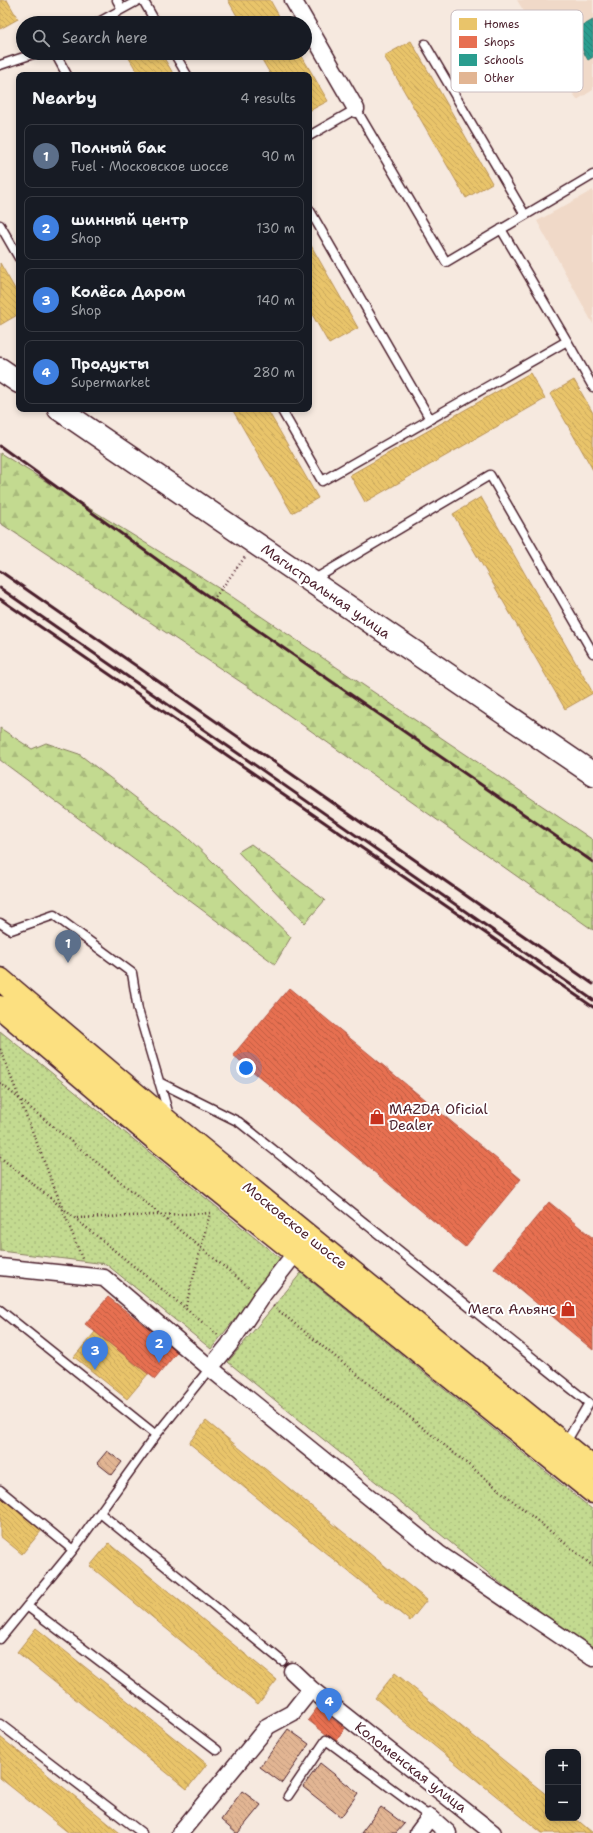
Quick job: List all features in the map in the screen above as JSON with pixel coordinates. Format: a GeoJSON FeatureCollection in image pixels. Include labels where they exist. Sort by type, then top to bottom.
{"type":"FeatureCollection","features":[{"type":"Feature","properties":{"kind":"main road","name":"Московское шоссе"},"geometry":{"type":"LineString","coordinates":[[0,979],[172,1125],[593,1468]]}},
{"type":"Feature","properties":{"kind":"main road","name":"Московское шоссе"},"geometry":{"type":"LineString","coordinates":[[0,1007],[156,1139],[297,1251],[593,1492]]}},
{"type":"Feature","properties":{"kind":"street"},"geometry":{"type":"LineString","coordinates":[[293,0],[302,16]]}},
{"type":"Feature","properties":{"kind":"street"},"geometry":{"type":"LineString","coordinates":[[312,33],[356,109]]}},
{"type":"Feature","properties":{"kind":"street"},"geometry":{"type":"LineString","coordinates":[[0,369],[16,380]]}},
{"type":"Feature","properties":{"kind":"street","name":"Магистральная улица"},"geometry":{"type":"LineString","coordinates":[[63,412],[256,542],[311,582],[592,773]]}},
{"type":"Feature","properties":{"kind":"street"},"geometry":{"type":"LineString","coordinates":[[210,1368],[229,1345],[261,1297],[297,1251]]}},
{"type":"Feature","properties":{"kind":"street"},"geometry":{"type":"LineString","coordinates":[[0,1267],[104,1278],[210,1368],[438,1553],[593,1658]]}},
{"type":"Feature","properties":{"kind":"street","name":"Коломенская улица"},"geometry":{"type":"LineString","coordinates":[[287,1666],[311,1689],[493,1833]]}},
{"type":"Feature","properties":{"kind":"street"},"geometry":{"type":"LineString","coordinates":[[180,1833],[268,1726],[292,1713],[311,1689]]}},
{"type":"Feature","properties":{"kind":"street"},"geometry":{"type":"LineString","coordinates":[[418,1833],[430,1818],[448,1833]]}},
{"type":"Feature","properties":{"kind":"lane"},"geometry":{"type":"LineString","coordinates":[[117,0],[122,9]]}},
{"type":"Feature","properties":{"kind":"lane"},"geometry":{"type":"LineString","coordinates":[[110,16],[139,0]]}},
{"type":"Feature","properties":{"kind":"lane"},"geometry":{"type":"LineString","coordinates":[[143,0],[152,16]]}},
{"type":"Feature","properties":{"kind":"lane"},"geometry":{"type":"LineString","coordinates":[[425,44],[451,88]]}},
{"type":"Feature","properties":{"kind":"lane"},"geometry":{"type":"LineString","coordinates":[[0,65],[16,60]]}},
{"type":"Feature","properties":{"kind":"lane"},"geometry":{"type":"LineString","coordinates":[[59,60],[65,72]]}},
{"type":"Feature","properties":{"kind":"lane"},"geometry":{"type":"LineString","coordinates":[[178,60],[185,72]]}},
{"type":"Feature","properties":{"kind":"lane"},"geometry":{"type":"LineString","coordinates":[[453,92],[525,215]]}},
{"type":"Feature","properties":{"kind":"lane"},"geometry":{"type":"LineString","coordinates":[[312,134],[356,109],[446,262],[593,175]]}},
{"type":"Feature","properties":{"kind":"lane"},"geometry":{"type":"LineString","coordinates":[[312,214],[430,419]]}},
{"type":"Feature","properties":{"kind":"lane"},"geometry":{"type":"LineString","coordinates":[[0,225],[16,253]]}},
{"type":"Feature","properties":{"kind":"lane"},"geometry":{"type":"LineString","coordinates":[[501,229],[593,387]]}},
{"type":"Feature","properties":{"kind":"lane"},"geometry":{"type":"LineString","coordinates":[[283,412],[322,481],[567,341]]}},
{"type":"Feature","properties":{"kind":"lane"},"geometry":{"type":"LineString","coordinates":[[311,582],[490,475],[593,653]]}},
{"type":"Feature","properties":{"kind":"lane"},"geometry":{"type":"LineString","coordinates":[[0,923],[11,930],[54,915],[132,973],[138,1010],[172,1125]]}},
{"type":"Feature","properties":{"kind":"lane"},"geometry":{"type":"LineString","coordinates":[[159,1082],[239,1122],[589,1403],[565,1445]]}},
{"type":"Feature","properties":{"kind":"lane"},"geometry":{"type":"LineString","coordinates":[[0,1310],[156,1435]]}},
{"type":"Feature","properties":{"kind":"lane"},"geometry":{"type":"LineString","coordinates":[[0,1639],[72,1550],[156,1435],[210,1368]]}},
{"type":"Feature","properties":{"kind":"lane"},"geometry":{"type":"LineString","coordinates":[[0,1490],[72,1550]]}},
{"type":"Feature","properties":{"kind":"lane"},"geometry":{"type":"LineString","coordinates":[[100,1513],[287,1666]]}},
{"type":"Feature","properties":{"kind":"lane"},"geometry":{"type":"LineString","coordinates":[[27,1606],[217,1750]]}},
{"type":"Feature","properties":{"kind":"lane"},"geometry":{"type":"LineString","coordinates":[[0,1724],[142,1833]]}},
{"type":"Feature","properties":{"kind":"lane"},"geometry":{"type":"LineString","coordinates":[[288,1796],[326,1740],[430,1818]]}},
{"type":"Feature","properties":{"kind":"path"},"geometry":{"type":"LineString","coordinates":[[213,600],[256,542]]}},
{"type":"Feature","properties":{"kind":"path"},"geometry":{"type":"LineString","coordinates":[[0,1049],[89,1277]]}},
{"type":"Feature","properties":{"kind":"path"},"geometry":{"type":"LineString","coordinates":[[0,1083],[593,1566]]}},
{"type":"Feature","properties":{"kind":"path"},"geometry":{"type":"LineString","coordinates":[[0,1157],[229,1345]]}},
{"type":"Feature","properties":{"kind":"path"},"geometry":{"type":"LineString","coordinates":[[76,1218],[210,1213],[185,1309]]}},
{"type":"Feature","properties":{"kind":"shaded area"},"geometry":{"type":"Polygon","coordinates":[[[517,0],[593,0],[593,90],[577,100],[572,92],[583,92],[583,10],[523,10],[517,0]]]}},
{"type":"Feature","properties":{"kind":"shaded area"},"geometry":{"type":"Polygon","coordinates":[[[593,190],[593,324],[537,221],[593,190]]]}},
{"type":"Feature","properties":{"kind":"green space"},"geometry":{"type":"Polygon","coordinates":[[[0,453],[228,594],[593,840],[593,930],[256,692],[0,523],[0,453]]]}},
{"type":"Feature","properties":{"kind":"green space"},"geometry":{"type":"Polygon","coordinates":[[[0,728],[32,749],[46,743],[79,754],[188,838],[291,937],[275,964],[0,760],[0,728]]]}},
{"type":"Feature","properties":{"kind":"green space"},"geometry":{"type":"Polygon","coordinates":[[[251,844],[325,900],[305,923],[238,852],[251,844]]]}},
{"type":"Feature","properties":{"kind":"green space"},"geometry":{"type":"Polygon","coordinates":[[[0,1031],[282,1260],[211,1349],[106,1264],[0,1251],[0,1031]]]}},
{"type":"Feature","properties":{"kind":"green space"},"geometry":{"type":"Polygon","coordinates":[[[301,1273],[593,1510],[593,1658],[228,1362],[301,1273]]]}},
{"type":"Feature","properties":{"kind":"building: Homes"},"geometry":{"type":"Polygon","coordinates":[[[0,0],[7,0],[16,16],[16,20],[0,29],[0,0]]]}},
{"type":"Feature","properties":{"kind":"building: Homes"},"geometry":{"type":"Polygon","coordinates":[[[228,0],[270,0],[279,16],[237,16],[228,0]]]}},
{"type":"Feature","properties":{"kind":"building: Homes"},"geometry":{"type":"Polygon","coordinates":[[[411,41],[492,183],[466,198],[384,56],[411,41]]]}},
{"type":"Feature","properties":{"kind":"building: Homes"},"geometry":{"type":"Polygon","coordinates":[[[130,60],[165,60],[172,72],[137,72],[130,60]]]}},
{"type":"Feature","properties":{"kind":"building: Homes"},"geometry":{"type":"Polygon","coordinates":[[[262,60],[304,60],[311,72],[269,72],[262,60]]]}},
{"type":"Feature","properties":{"kind":"building: Homes"},"geometry":{"type":"Polygon","coordinates":[[[312,74],[328,101],[312,109],[312,74]]]}},
{"type":"Feature","properties":{"kind":"building: Homes"},"geometry":{"type":"Polygon","coordinates":[[[312,247],[358,328],[329,344],[312,314],[312,247]]]}},
{"type":"Feature","properties":{"kind":"building: Homes"},"geometry":{"type":"Polygon","coordinates":[[[0,263],[16,291],[16,316],[0,325],[0,263]]]}},
{"type":"Feature","properties":{"kind":"building: Homes"},"geometry":{"type":"Polygon","coordinates":[[[530,373],[545,399],[365,502],[350,475],[530,373]]]}},
{"type":"Feature","properties":{"kind":"building: Homes"},"geometry":{"type":"Polygon","coordinates":[[[574,380],[593,413],[593,470],[550,394],[574,380]]]}},
{"type":"Feature","properties":{"kind":"building: Homes"},"geometry":{"type":"Polygon","coordinates":[[[234,412],[269,412],[318,498],[292,513],[234,412]]]}},
{"type":"Feature","properties":{"kind":"building: Homes"},"geometry":{"type":"Polygon","coordinates":[[[481,497],[593,693],[565,709],[453,514],[481,497]]]}},
{"type":"Feature","properties":{"kind":"building: Homes"},"geometry":{"type":"Polygon","coordinates":[[[95,1332],[148,1374],[127,1399],[74,1357],[95,1332]]]}},
{"type":"Feature","properties":{"kind":"building: Homes"},"geometry":{"type":"Polygon","coordinates":[[[206,1421],[427,1600],[410,1621],[189,1443],[206,1421]]]}},
{"type":"Feature","properties":{"kind":"building: Homes"},"geometry":{"type":"Polygon","coordinates":[[[0,1496],[42,1530],[22,1554],[0,1536],[0,1496]]]}},
{"type":"Feature","properties":{"kind":"building: Homes"},"geometry":{"type":"Polygon","coordinates":[[[109,1543],[277,1680],[258,1704],[90,1566],[109,1543]]]}},
{"type":"Feature","properties":{"kind":"building: Homes"},"geometry":{"type":"Polygon","coordinates":[[[36,1628],[207,1764],[187,1789],[17,1652],[36,1628]]]}},
{"type":"Feature","properties":{"kind":"building: Homes"},"geometry":{"type":"Polygon","coordinates":[[[395,1673],[545,1794],[545,1821],[579,1821],[593,1833],[542,1833],[375,1698],[395,1673]]]}},
{"type":"Feature","properties":{"kind":"building: Homes"},"geometry":{"type":"Polygon","coordinates":[[[0,1737],[120,1833],[69,1833],[0,1778],[0,1737]]]}},
{"type":"Feature","properties":{"kind":"building: Shops","name":"MAZDA Oficial Dealer"},"geometry":{"type":"Polygon","coordinates":[[[289,988],[521,1179],[465,1247],[233,1055],[289,988]]]}},
{"type":"Feature","properties":{"kind":"building: Shops","name":"Мега Альянс"},"geometry":{"type":"Polygon","coordinates":[[[549,1202],[593,1238],[593,1350],[494,1268],[549,1202]]]}},
{"type":"Feature","properties":{"kind":"building: Shops"},"geometry":{"type":"Polygon","coordinates":[[[108,1297],[178,1351],[155,1379],[85,1324],[108,1297]]]}},
{"type":"Feature","properties":{"kind":"building: Shops"},"geometry":{"type":"Polygon","coordinates":[[[317,1708],[345,1728],[336,1742],[308,1720],[317,1708]]]}},
{"type":"Feature","properties":{"kind":"building: Schools"},"geometry":{"type":"Polygon","coordinates":[[[593,20],[593,57],[588,60],[583,51],[583,26],[593,20]]]}},
{"type":"Feature","properties":{"kind":"building: Other"},"geometry":{"type":"Polygon","coordinates":[[[107,1451],[122,1462],[112,1475],[97,1463],[107,1451]]]}},
{"type":"Feature","properties":{"kind":"building: Other"},"geometry":{"type":"Polygon","coordinates":[[[288,1729],[309,1744],[282,1783],[260,1767],[288,1729]]]}},
{"type":"Feature","properties":{"kind":"building: Other"},"geometry":{"type":"Polygon","coordinates":[[[320,1763],[358,1793],[341,1817],[303,1787],[320,1763]]]}},
{"type":"Feature","properties":{"kind":"building: Other"},"geometry":{"type":"Polygon","coordinates":[[[242,1791],[261,1805],[238,1833],[236,1833],[221,1820],[242,1791]]]}},
{"type":"Feature","properties":{"kind":"building: Other"},"geometry":{"type":"Polygon","coordinates":[[[381,1807],[404,1824],[396,1833],[361,1833],[381,1807]]]}},
{"type":"Feature","properties":{"kind":"railway"},"geometry":{"type":"LineString","coordinates":[[0,446],[195,587],[593,862]]}},
{"type":"Feature","properties":{"kind":"railway"},"geometry":{"type":"LineString","coordinates":[[0,571],[593,984]]}},
{"type":"Feature","properties":{"kind":"railway"},"geometry":{"type":"LineString","coordinates":[[0,588],[593,1000]]}},
{"type":"Feature","properties":{"kind":"railway"},"geometry":{"type":"LineString","coordinates":[[0,599],[593,1007]]}},
{"type":"Feature","properties":{"kind":"place","name":"Полный бак"},"geometry":{"type":"Point","coordinates":[68,963]}},
{"type":"Feature","properties":{"kind":"place","name":"MAZDA Oficial Dealer"},"geometry":{"type":"Point","coordinates":[377,1117]}},
{"type":"Feature","properties":{"kind":"place","name":"Мега Альянс"},"geometry":{"type":"Point","coordinates":[568,1309]}},
{"type":"Feature","properties":{"kind":"place","name":"шинный центр"},"geometry":{"type":"Point","coordinates":[159,1363]}},
{"type":"Feature","properties":{"kind":"place","name":"Колёса Даром"},"geometry":{"type":"Point","coordinates":[95,1370]}},
{"type":"Feature","properties":{"kind":"place","name":"Продукты"},"geometry":{"type":"Point","coordinates":[329,1721]}}]}
